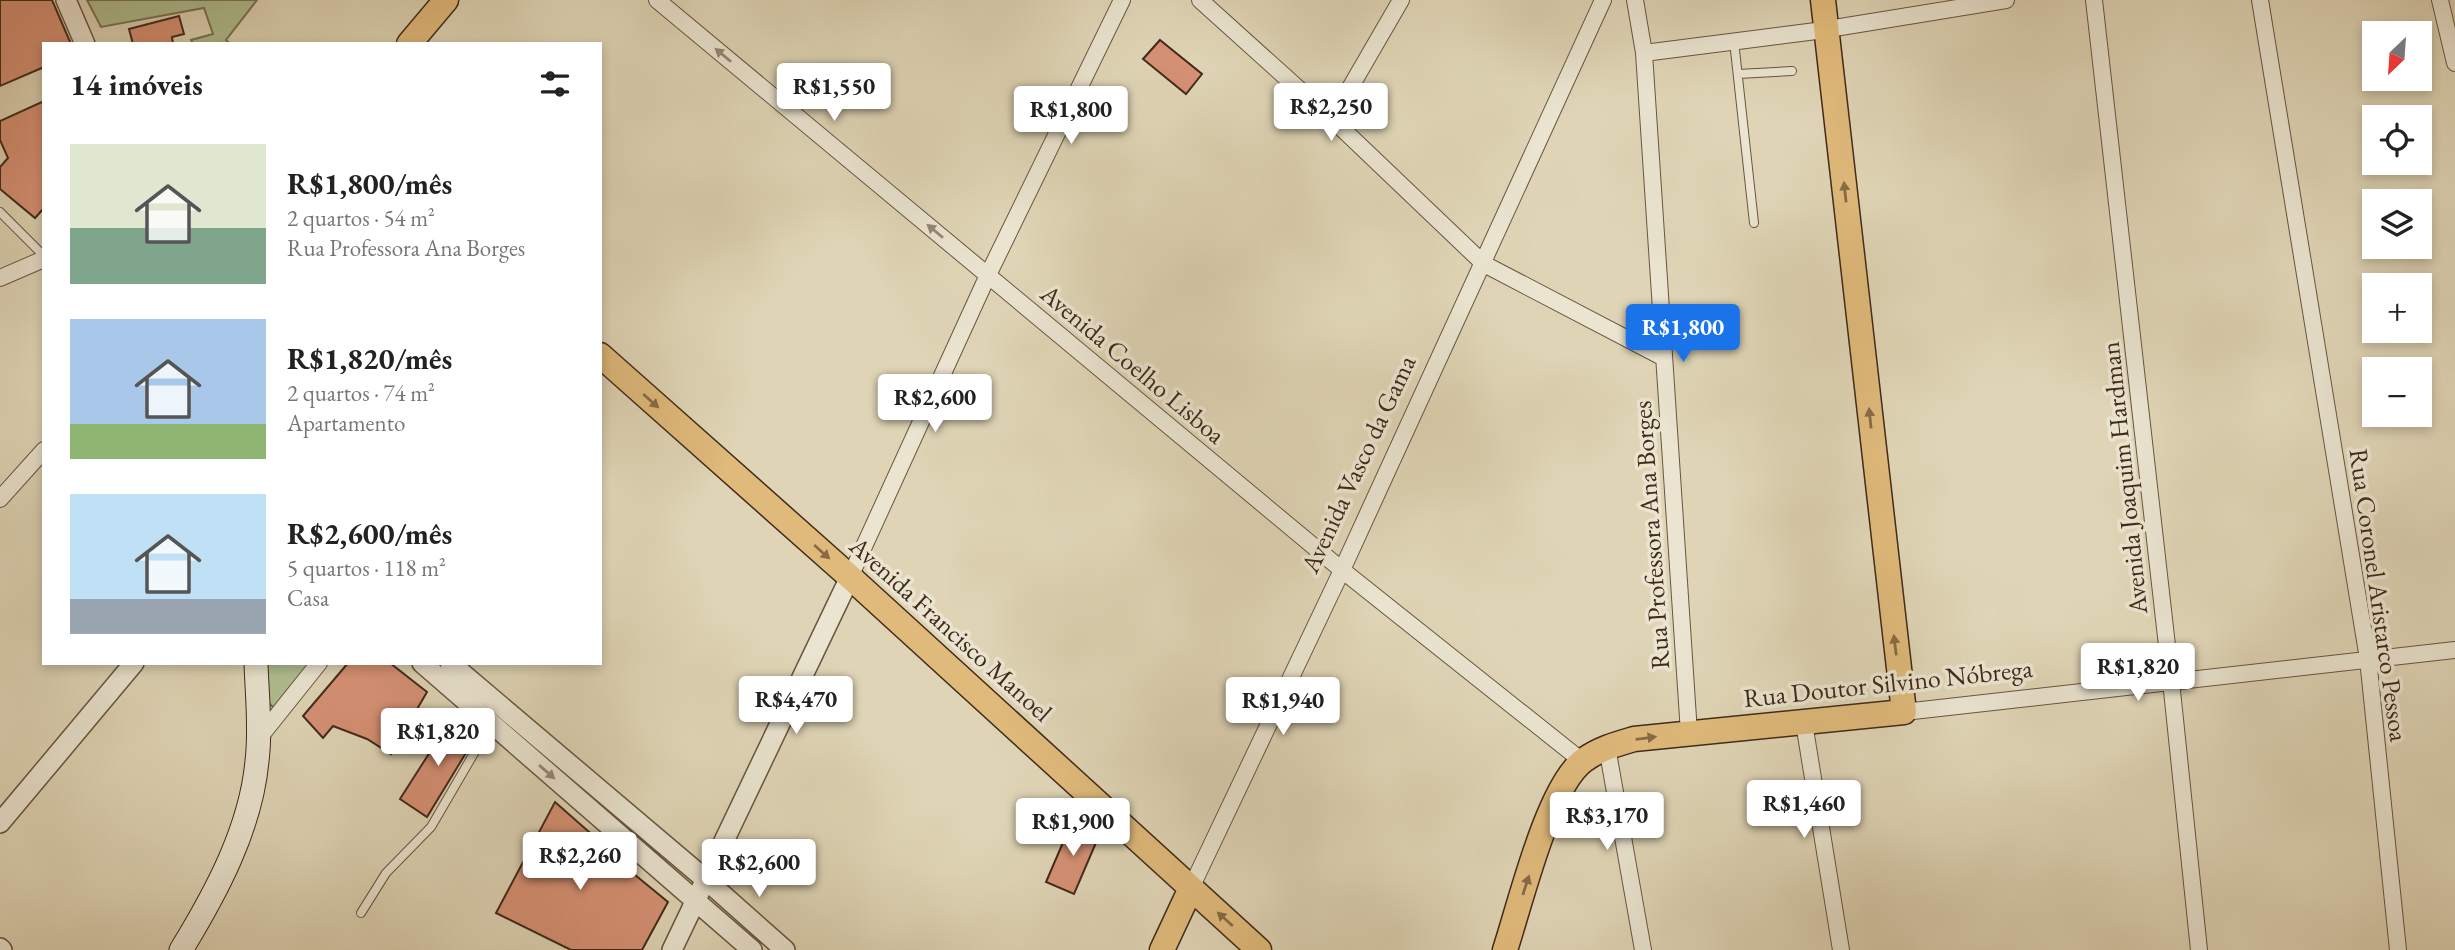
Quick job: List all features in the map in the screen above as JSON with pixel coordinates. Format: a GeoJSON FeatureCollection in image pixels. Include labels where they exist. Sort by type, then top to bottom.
{"type":"FeatureCollection","features":[{"type":"Feature","properties":{"kind":"main road"},"geometry":{"type":"LineString","coordinates":[[412,42],[446,0]]}},
{"type":"Feature","properties":{"kind":"main road"},"geometry":{"type":"LineString","coordinates":[[1824,0],[1903,712]]}},
{"type":"Feature","properties":{"kind":"main road","name":"Avenida Francisco Manoel"},"geometry":{"type":"LineString","coordinates":[[602,357],[850,577],[1259,950]]}},
{"type":"Feature","properties":{"kind":"main road"},"geometry":{"type":"LineString","coordinates":[[181,950],[204,913],[244,821],[257,765],[259,738],[256,665]]}},
{"type":"Feature","properties":{"kind":"main road","name":"Rua Doutor Silvino Nóbrega"},"geometry":{"type":"LineString","coordinates":[[1582,761],[1607,747],[1634,739],[1903,712]]}},
{"type":"Feature","properties":{"kind":"main road"},"geometry":{"type":"LineString","coordinates":[[1506,950],[1546,821],[1559,791],[1582,761]]}},
{"type":"Feature","properties":{"kind":"main road","name":"Avenida Vasco da Gama"},"geometry":{"type":"LineString","coordinates":[[1162,950],[1191,888]]}},
{"type":"Feature","properties":{"kind":"street"},"geometry":{"type":"LineString","coordinates":[[66,0],[84,42]]}},
{"type":"Feature","properties":{"kind":"street","name":"Avenida Coelho Lisboa"},"geometry":{"type":"LineString","coordinates":[[657,0],[1342,570],[1582,761]]}},
{"type":"Feature","properties":{"kind":"street"},"geometry":{"type":"LineString","coordinates":[[672,950],[850,577],[988,275],[1122,0]]}},
{"type":"Feature","properties":{"kind":"street"},"geometry":{"type":"LineString","coordinates":[[1200,0],[1332,119],[1484,264],[1664,358]]}},
{"type":"Feature","properties":{"kind":"street"},"geometry":{"type":"LineString","coordinates":[[1332,119],[1401,0]]}},
{"type":"Feature","properties":{"kind":"street","name":"Avenida Vasco da Gama"},"geometry":{"type":"LineString","coordinates":[[1191,888],[1342,570],[1604,0]]}},
{"type":"Feature","properties":{"kind":"street","name":"Rua Professora Ana Borges"},"geometry":{"type":"LineString","coordinates":[[1635,0],[1644,53],[1689,733]]}},
{"type":"Feature","properties":{"kind":"street"},"geometry":{"type":"LineString","coordinates":[[1644,53],[1827,29],[2006,0]]}},
{"type":"Feature","properties":{"kind":"street","name":"Avenida Joaquim Hardman"},"geometry":{"type":"LineString","coordinates":[[2094,0],[2199,950]]}},
{"type":"Feature","properties":{"kind":"street","name":"Rua Coronel Aristarco Pessoa"},"geometry":{"type":"LineString","coordinates":[[2260,0],[2368,659],[2398,950]]}},
{"type":"Feature","properties":{"kind":"street"},"geometry":{"type":"LineString","coordinates":[[2440,0],[2455,62]]}},
{"type":"Feature","properties":{"kind":"street"},"geometry":{"type":"LineString","coordinates":[[0,278],[42,258]]}},
{"type":"Feature","properties":{"kind":"street"},"geometry":{"type":"LineString","coordinates":[[0,499],[42,452]]}},
{"type":"Feature","properties":{"kind":"street","name":"Rua Doutor Silvino Nóbrega"},"geometry":{"type":"LineString","coordinates":[[1903,712],[2455,650]]}},
{"type":"Feature","properties":{"kind":"street"},"geometry":{"type":"LineString","coordinates":[[0,823],[132,665]]}},
{"type":"Feature","properties":{"kind":"street"},"geometry":{"type":"LineString","coordinates":[[259,738],[317,665]]}},
{"type":"Feature","properties":{"kind":"street"},"geometry":{"type":"LineString","coordinates":[[424,665],[752,950]]}},
{"type":"Feature","properties":{"kind":"street"},"geometry":{"type":"LineString","coordinates":[[452,665],[705,878],[785,950]]}},
{"type":"Feature","properties":{"kind":"street"},"geometry":{"type":"LineString","coordinates":[[1804,723],[1840,950]]}},
{"type":"Feature","properties":{"kind":"street"},"geometry":{"type":"LineString","coordinates":[[1607,747],[1643,950]]}},
{"type":"Feature","properties":{"kind":"street"},"geometry":{"type":"LineString","coordinates":[[636,850],[650,832]]}},
{"type":"Feature","properties":{"kind":"lane"},"geometry":{"type":"LineString","coordinates":[[1734,41],[1754,223]]}},
{"type":"Feature","properties":{"kind":"lane"},"geometry":{"type":"LineString","coordinates":[[1738,74],[1793,71]]}},
{"type":"Feature","properties":{"kind":"lane"},"geometry":{"type":"LineString","coordinates":[[0,212],[42,255]]}},
{"type":"Feature","properties":{"kind":"lane"},"geometry":{"type":"LineString","coordinates":[[361,914],[386,873],[431,827],[491,723]]}},
{"type":"Feature","properties":{"kind":"green space"},"geometry":{"type":"Polygon","coordinates":[[[87,0],[257,0],[226,40],[228,42],[192,42],[191,40],[213,34],[204,8],[101,27],[87,0]]]}},
{"type":"Feature","properties":{"kind":"green space"},"geometry":{"type":"Polygon","coordinates":[[[267,665],[317,665],[274,708],[268,702],[267,665]]]}},
{"type":"Feature","properties":{"kind":"building"},"geometry":{"type":"Polygon","coordinates":[[[0,0],[52,0],[70,42],[42,42],[42,68],[0,86],[0,0]]]}},
{"type":"Feature","properties":{"kind":"building"},"geometry":{"type":"Polygon","coordinates":[[[179,16],[184,34],[172,37],[173,42],[132,42],[129,29],[179,16]]]}},
{"type":"Feature","properties":{"kind":"building"},"geometry":{"type":"Polygon","coordinates":[[[1160,40],[1202,74],[1186,94],[1143,59],[1160,40]]]}},
{"type":"Feature","properties":{"kind":"building"},"geometry":{"type":"Polygon","coordinates":[[[42,102],[42,210],[35,218],[0,189],[0,167],[8,158],[0,140],[0,121],[42,102]]]}},
{"type":"Feature","properties":{"kind":"building"},"geometry":{"type":"Polygon","coordinates":[[[346,665],[393,665],[427,692],[391,754],[367,739],[333,726],[323,738],[303,716],[346,665]]]}},
{"type":"Feature","properties":{"kind":"building"},"geometry":{"type":"Polygon","coordinates":[[[453,716],[475,738],[427,817],[400,799],[453,716]]]}},
{"type":"Feature","properties":{"kind":"building"},"geometry":{"type":"Polygon","coordinates":[[[555,802],[597,839],[622,866],[668,902],[642,950],[571,950],[496,913],[555,802]]]}},
{"type":"Feature","properties":{"kind":"building"},"geometry":{"type":"Polygon","coordinates":[[[1074,817],[1098,838],[1074,894],[1046,882],[1074,817]]]}}]}
